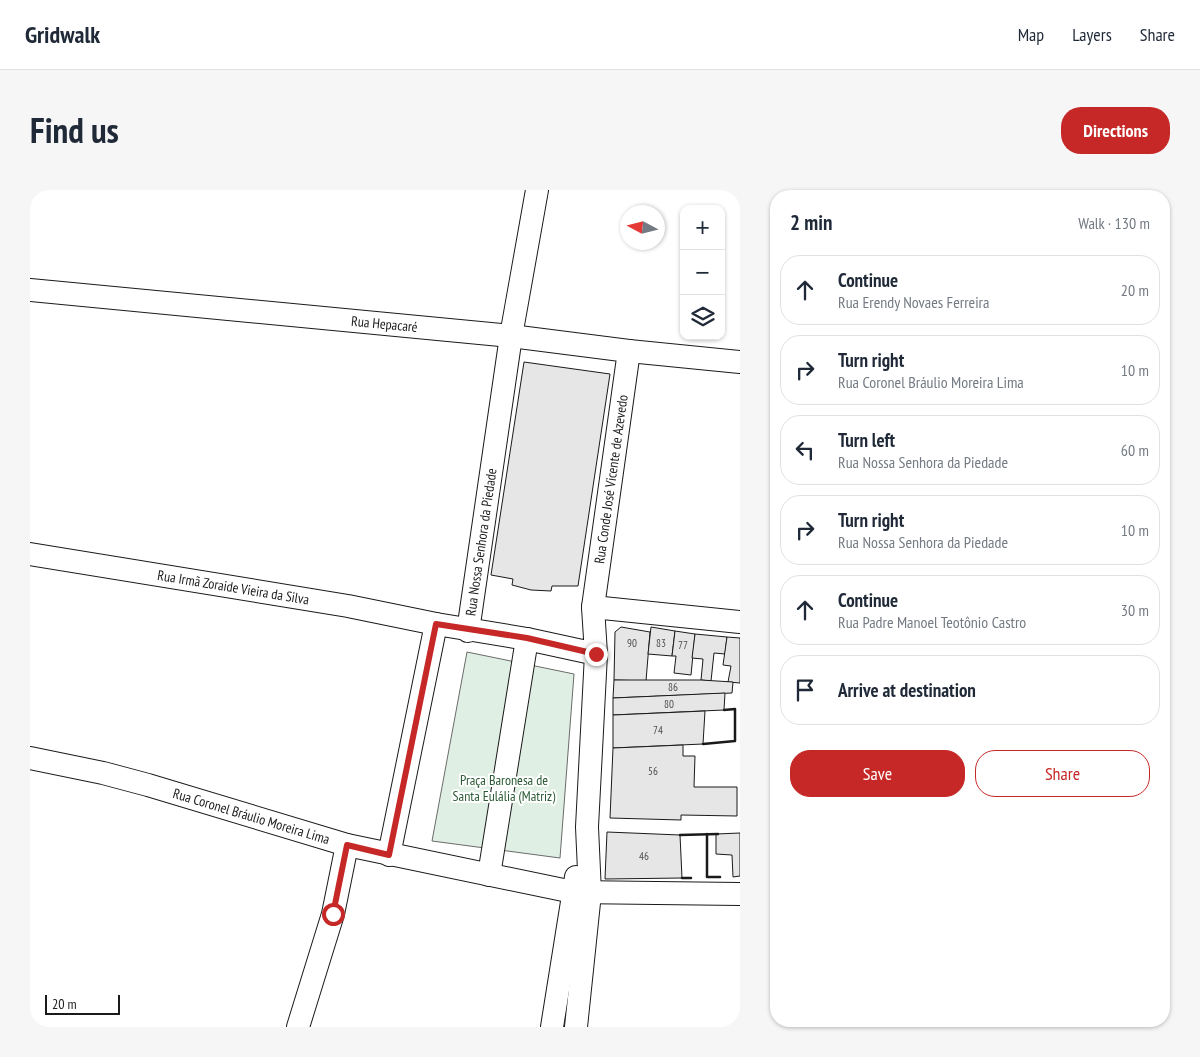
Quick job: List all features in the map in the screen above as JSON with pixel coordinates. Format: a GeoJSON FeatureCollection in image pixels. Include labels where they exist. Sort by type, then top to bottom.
{"type":"FeatureCollection","features":[{"type":"Feature","properties":{"kind":"street","name":"Rua Nossa Senhora da Piedade"},"geometry":{"type":"LineString","coordinates":[[436,624],[468,630],[511,336],[537,190]]}},
{"type":"Feature","properties":{"kind":"street","name":"Rua Hepacaré"},"geometry":{"type":"LineString","coordinates":[[30,290],[511,336],[629,351],[740,362]]}},
{"type":"Feature","properties":{"kind":"street","name":"Rua Conde José Vicente de Azevedo"},"geometry":{"type":"LineString","coordinates":[[596,654],[592,607],[629,351]]}},
{"type":"Feature","properties":{"kind":"street","name":"Rua Irmã Zoraide Vieira da Silva"},"geometry":{"type":"LineString","coordinates":[[30,554],[348,606],[436,624]]}},
{"type":"Feature","properties":{"kind":"street"},"geometry":{"type":"LineString","coordinates":[[592,607],[740,622]]}},
{"type":"Feature","properties":{"kind":"street"},"geometry":{"type":"LineString","coordinates":[[389,855],[436,624]]}},
{"type":"Feature","properties":{"kind":"street"},"geometry":{"type":"LineString","coordinates":[[468,630],[527,638],[596,654],[587,828],[581,892],[576,1027]]}},
{"type":"Feature","properties":{"kind":"street"},"geometry":{"type":"LineString","coordinates":[[489,875],[527,638]]}},
{"type":"Feature","properties":{"kind":"street","name":"Rua Coronel Bráulio Moreira Lima"},"geometry":{"type":"LineString","coordinates":[[30,758],[103,773],[148,785],[347,845],[489,875],[581,892],[740,894]]}},
{"type":"Feature","properties":{"kind":"street"},"geometry":{"type":"LineString","coordinates":[[298,1027],[333,914],[347,845]]}},
{"type":"Feature","properties":{"kind":"street"},"geometry":{"type":"LineString","coordinates":[[552,1027],[581,892]]}},
{"type":"Feature","properties":{"kind":"green space","name":"Praça Baronesa de Santa Eulália (Matriz)"},"geometry":{"type":"Polygon","coordinates":[[[467,652],[574,674],[560,858],[432,841],[467,652]]]}},
{"type":"Feature","properties":{"kind":"building"},"geometry":{"type":"Polygon","coordinates":[[[524,362],[610,374],[578,586],[552,586],[551,591],[531,590],[512,585],[513,579],[491,575],[524,362]]]}},
{"type":"Feature","properties":{"kind":"building"},"geometry":{"type":"Polygon","coordinates":[[[621,627],[650,632],[646,681],[614,680],[615,632],[621,627]]]}},
{"type":"Feature","properties":{"kind":"building"},"geometry":{"type":"Polygon","coordinates":[[[651,627],[675,631],[672,656],[648,654],[651,627]]]}},
{"type":"Feature","properties":{"kind":"building"},"geometry":{"type":"Polygon","coordinates":[[[675,631],[695,634],[691,675],[674,673],[676,656],[672,656],[675,631]]]}},
{"type":"Feature","properties":{"kind":"building"},"geometry":{"type":"Polygon","coordinates":[[[695,634],[727,637],[725,654],[714,653],[711,681],[701,680],[703,659],[692,658],[695,634]]]}},
{"type":"Feature","properties":{"kind":"building"},"geometry":{"type":"Polygon","coordinates":[[[727,637],[740,638],[740,683],[728,682],[731,666],[723,665],[727,637]]]}},
{"type":"Feature","properties":{"kind":"building"},"geometry":{"type":"Polygon","coordinates":[[[614,680],[733,682],[732,693],[613,698],[614,680]]]}},
{"type":"Feature","properties":{"kind":"building"},"geometry":{"type":"Polygon","coordinates":[[[725,693],[724,710],[613,715],[613,698],[725,693]]]}},
{"type":"Feature","properties":{"kind":"building"},"geometry":{"type":"Polygon","coordinates":[[[705,711],[703,744],[613,748],[613,715],[705,711]]]}},
{"type":"Feature","properties":{"kind":"building"},"geometry":{"type":"Polygon","coordinates":[[[683,745],[683,756],[695,756],[694,787],[737,787],[737,816],[681,815],[681,820],[610,818],[613,748],[683,745]]]}},
{"type":"Feature","properties":{"kind":"building"},"geometry":{"type":"Polygon","coordinates":[[[607,832],[680,835],[682,878],[605,879],[607,832]]]}},
{"type":"Feature","properties":{"kind":"building"},"geometry":{"type":"Polygon","coordinates":[[[740,833],[740,876],[733,877],[732,855],[716,854],[716,834],[740,833]]]}},
{"type":"Feature","properties":{"kind":"wall"},"geometry":{"type":"LineString","coordinates":[[703,744],[735,741],[735,709],[724,710]]}},
{"type":"Feature","properties":{"kind":"wall"},"geometry":{"type":"LineString","coordinates":[[707,834],[707,877],[720,877]]}},
{"type":"Feature","properties":{"kind":"wall"},"geometry":{"type":"LineString","coordinates":[[680,835],[718,834]]}},
{"type":"Feature","properties":{"kind":"wall"},"geometry":{"type":"LineString","coordinates":[[682,878],[691,878]]}},
{"type":"Feature","properties":{"kind":"route"},"geometry":{"type":"LineString","coordinates":[[333,914],[347,845],[389,855],[436,624],[527,638],[596,654]]}}]}
